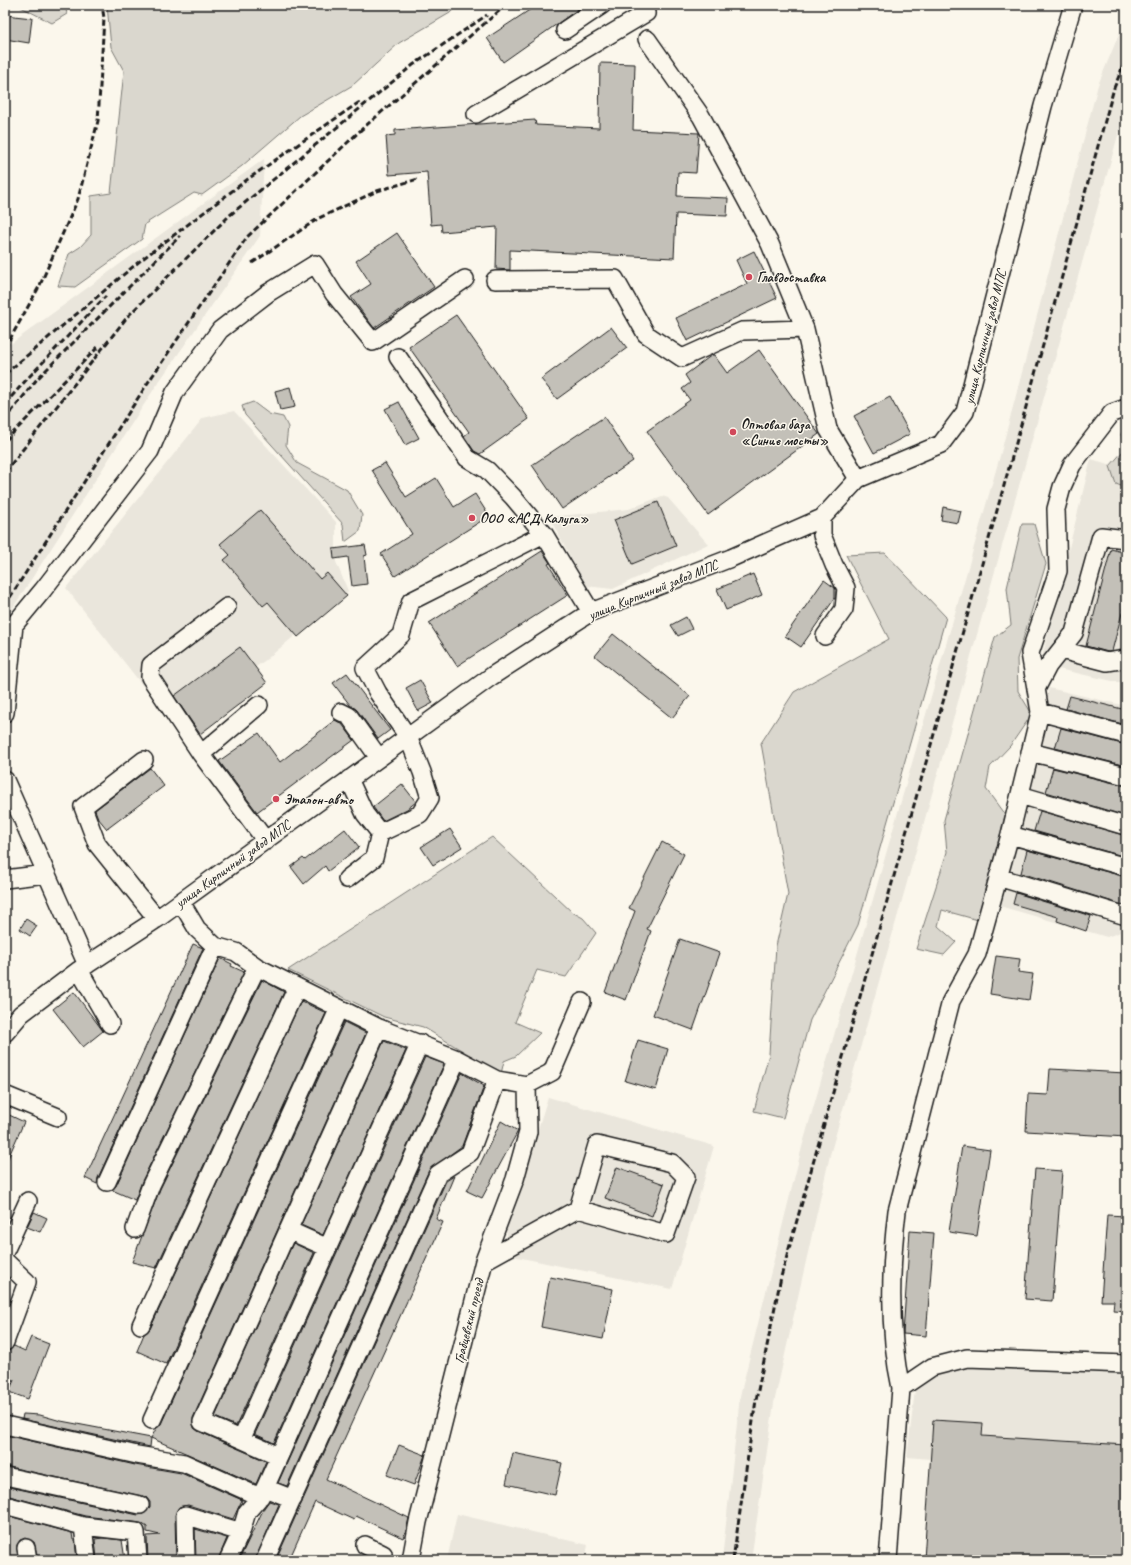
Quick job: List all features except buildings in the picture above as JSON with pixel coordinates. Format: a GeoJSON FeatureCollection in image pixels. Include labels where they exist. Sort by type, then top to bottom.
{"type":"FeatureCollection","features":[{"type":"Feature","properties":{"kind":"street"},"geometry":{"type":"LineString","coordinates":[[565,30],[602,5]]}},
{"type":"Feature","properties":{"kind":"street"},"geometry":{"type":"LineString","coordinates":[[476,114],[646,13],[644,5]]}},
{"type":"Feature","properties":{"kind":"street","name":"улица Кирпичный завод МПС"},"geometry":{"type":"LineString","coordinates":[[5,1033],[21,1014],[83,968],[181,902],[492,676],[591,612],[732,558],[822,518],[858,479],[941,444],[965,412],[1043,106],[1073,5]]}},
{"type":"Feature","properties":{"kind":"street"},"geometry":{"type":"LineString","coordinates":[[646,38],[701,116],[770,244],[805,329],[828,429],[858,479]]}},
{"type":"Feature","properties":{"kind":"street"},"geometry":{"type":"LineString","coordinates":[[5,713],[14,625],[43,590],[150,451],[175,392],[220,330],[268,293],[315,264],[334,294],[373,342],[465,279]]}},
{"type":"Feature","properties":{"kind":"street"},"geometry":{"type":"LineString","coordinates":[[495,280],[615,279],[646,334],[682,358],[742,332],[805,329]]}},
{"type":"Feature","properties":{"kind":"street"},"geometry":{"type":"LineString","coordinates":[[398,357],[467,458],[487,470],[513,497],[544,534],[591,612]]}},
{"type":"Feature","properties":{"kind":"street"},"geometry":{"type":"LineString","coordinates":[[888,1560],[902,1388],[894,1356],[892,1300],[894,1240],[897,1211],[950,1001],[977,954],[1010,835],[1040,712],[1030,653],[1058,571],[1056,509],[1072,465],[1119,411],[1126,400]]}},
{"type":"Feature","properties":{"kind":"street"},"geometry":{"type":"LineString","coordinates":[[822,518],[822,535],[834,565],[846,588],[844,608],[825,636]]}},
{"type":"Feature","properties":{"kind":"street"},"geometry":{"type":"LineString","coordinates":[[380,833],[420,814],[430,798],[422,772],[408,737],[378,693],[365,668],[401,635],[411,601],[544,534]]}},
{"type":"Feature","properties":{"kind":"street"},"geometry":{"type":"LineString","coordinates":[[1036,689],[1048,666],[1074,633],[1101,536],[1126,539]]}},
{"type":"Feature","properties":{"kind":"street"},"geometry":{"type":"LineString","coordinates":[[228,607],[151,665],[150,677],[201,754],[266,841]]}},
{"type":"Feature","properties":{"kind":"street"},"geometry":{"type":"LineString","coordinates":[[1061,650],[1107,662],[1126,659]]}},
{"type":"Feature","properties":{"kind":"street"},"geometry":{"type":"LineString","coordinates":[[201,754],[259,705]]}},
{"type":"Feature","properties":{"kind":"street"},"geometry":{"type":"LineString","coordinates":[[341,712],[349,716],[379,758]]}},
{"type":"Feature","properties":{"kind":"street"},"geometry":{"type":"LineString","coordinates":[[1040,712],[1126,735]]}},
{"type":"Feature","properties":{"kind":"street"},"geometry":{"type":"LineString","coordinates":[[1030,752],[1126,776]]}},
{"type":"Feature","properties":{"kind":"street"},"geometry":{"type":"LineString","coordinates":[[144,760],[83,807],[97,844],[157,919]]}},
{"type":"Feature","properties":{"kind":"street"},"geometry":{"type":"LineString","coordinates":[[349,779],[365,814],[380,833]]}},
{"type":"Feature","properties":{"kind":"street"},"geometry":{"type":"LineString","coordinates":[[5,780],[46,874],[83,968],[110,1024]]}},
{"type":"Feature","properties":{"kind":"street"},"geometry":{"type":"LineString","coordinates":[[1020,795],[1126,826]]}},
{"type":"Feature","properties":{"kind":"street"},"geometry":{"type":"LineString","coordinates":[[347,879],[374,858],[380,833]]}},
{"type":"Feature","properties":{"kind":"street"},"geometry":{"type":"LineString","coordinates":[[1010,835],[1126,867]]}},
{"type":"Feature","properties":{"kind":"street"},"geometry":{"type":"LineString","coordinates":[[5,879],[46,874]]}},
{"type":"Feature","properties":{"kind":"street"},"geometry":{"type":"LineString","coordinates":[[998,877],[1126,916]]}},
{"type":"Feature","properties":{"kind":"street"},"geometry":{"type":"LineString","coordinates":[[181,902],[197,929],[215,946],[236,952],[258,967],[379,1028],[458,1059],[497,1080],[527,1085],[552,1072],[582,1002]]}},
{"type":"Feature","properties":{"kind":"street"},"geometry":{"type":"LineString","coordinates":[[107,1182],[215,946]]}},
{"type":"Feature","properties":{"kind":"street"},"geometry":{"type":"LineString","coordinates":[[135,1229],[151,1185],[258,967]]}},
{"type":"Feature","properties":{"kind":"street"},"geometry":{"type":"LineString","coordinates":[[141,1324],[297,987]]}},
{"type":"Feature","properties":{"kind":"street"},"geometry":{"type":"LineString","coordinates":[[152,1420],[339,1008]]}},
{"type":"Feature","properties":{"kind":"street"},"geometry":{"type":"LineString","coordinates":[[279,1456],[242,1438],[202,1422],[379,1028]]}},
{"type":"Feature","properties":{"kind":"street"},"geometry":{"type":"LineString","coordinates":[[242,1438],[420,1043]]}},
{"type":"Feature","properties":{"kind":"street"},"geometry":{"type":"LineString","coordinates":[[228,1560],[241,1532],[247,1512],[263,1492],[458,1059]]}},
{"type":"Feature","properties":{"kind":"street"},"geometry":{"type":"LineString","coordinates":[[265,1560],[438,1174],[470,1153],[497,1080]]}},
{"type":"Feature","properties":{"kind":"street","name":"Грабцевский проезд"},"geometry":{"type":"LineString","coordinates":[[411,1560],[418,1522],[484,1261],[515,1179],[528,1132],[527,1085]]}},
{"type":"Feature","properties":{"kind":"street"},"geometry":{"type":"LineString","coordinates":[[5,1095],[58,1117]]}},
{"type":"Feature","properties":{"kind":"street"},"geometry":{"type":"LineString","coordinates":[[484,1261],[578,1209],[597,1145],[672,1163],[686,1177],[666,1234],[578,1209]]}},
{"type":"Feature","properties":{"kind":"street"},"geometry":{"type":"LineString","coordinates":[[5,1251],[28,1201]]}},
{"type":"Feature","properties":{"kind":"street"},"geometry":{"type":"LineString","coordinates":[[288,1230],[328,1248]]}},
{"type":"Feature","properties":{"kind":"street"},"geometry":{"type":"LineString","coordinates":[[5,1261],[27,1282],[5,1342]]}},
{"type":"Feature","properties":{"kind":"street"},"geometry":{"type":"LineString","coordinates":[[902,1388],[932,1367],[967,1358],[1126,1364]]}},
{"type":"Feature","properties":{"kind":"street"},"geometry":{"type":"LineString","coordinates":[[5,1425],[137,1455],[184,1463],[263,1492],[293,1499]]}},
{"type":"Feature","properties":{"kind":"street"},"geometry":{"type":"LineString","coordinates":[[5,1476],[140,1505]]}},
{"type":"Feature","properties":{"kind":"street"},"geometry":{"type":"LineString","coordinates":[[5,1505],[83,1526],[136,1532],[138,1560]]}},
{"type":"Feature","properties":{"kind":"street"},"geometry":{"type":"LineString","coordinates":[[186,1560],[185,1515],[241,1532]]}},
{"type":"Feature","properties":{"kind":"street"},"geometry":{"type":"LineString","coordinates":[[83,1526],[87,1560]]}},
{"type":"Feature","properties":{"kind":"street"},"geometry":{"type":"LineString","coordinates":[[365,1545],[383,1554],[383,1560]]}},
{"type":"Feature","properties":{"kind":"shaded area"},"geometry":{"type":"Polygon","coordinates":[[[17,5],[65,5],[67,14],[52,23],[17,5]]]}},
{"type":"Feature","properties":{"kind":"shaded area"},"geometry":{"type":"Polygon","coordinates":[[[107,5],[457,5],[450,13],[399,43],[353,85],[300,116],[242,166],[202,195],[194,193],[145,224],[142,239],[75,287],[58,286],[69,254],[80,247],[91,235],[91,196],[111,193],[124,71],[111,47],[107,5]]]}},
{"type":"Feature","properties":{"kind":"shaded area"},"geometry":{"type":"Polygon","coordinates":[[[1126,17],[1126,107],[830,1155],[774,1403],[751,1560],[722,1560],[740,1396],[802,1147],[1000,456],[1098,85],[1126,17]]]}},
{"type":"Feature","properties":{"kind":"shaded area"},"geometry":{"type":"Polygon","coordinates":[[[264,159],[260,236],[156,386],[5,620],[5,348],[264,159]]]}},
{"type":"Feature","properties":{"kind":"shaded area"},"geometry":{"type":"Polygon","coordinates":[[[253,402],[269,414],[283,417],[288,427],[286,445],[297,463],[347,490],[362,515],[360,531],[345,542],[343,524],[245,415],[242,406],[253,402]]]}},
{"type":"Feature","properties":{"kind":"shaded area"},"geometry":{"type":"Polygon","coordinates":[[[234,411],[336,522],[336,562],[348,591],[267,659],[187,716],[179,706],[165,714],[66,588],[203,418],[234,411]]]}},
{"type":"Feature","properties":{"kind":"shaded area"},"geometry":{"type":"Polygon","coordinates":[[[1126,428],[1126,488],[1116,484],[1110,466],[1124,450],[1121,434],[1126,428]]]}},
{"type":"Feature","properties":{"kind":"shaded area"},"geometry":{"type":"Polygon","coordinates":[[[1091,459],[1126,469],[1126,684],[1040,665],[1091,459]]]}},
{"type":"Feature","properties":{"kind":"shaded area"},"geometry":{"type":"Polygon","coordinates":[[[662,496],[668,498],[708,544],[613,589],[586,586],[549,517],[629,509],[662,496]]]}},
{"type":"Feature","properties":{"kind":"shaded area"},"geometry":{"type":"Polygon","coordinates":[[[1022,524],[1034,524],[1046,564],[1017,659],[1018,691],[1032,714],[1010,746],[990,767],[986,789],[1005,815],[978,920],[942,910],[938,926],[956,942],[944,955],[916,949],[947,852],[944,820],[995,637],[1011,625],[1007,588],[1022,524]]]}},
{"type":"Feature","properties":{"kind":"shaded area"},"geometry":{"type":"Polygon","coordinates":[[[885,553],[946,617],[858,925],[810,1020],[783,1118],[754,1111],[769,1054],[776,946],[788,894],[761,743],[794,692],[889,639],[846,555],[885,553]]]}},
{"type":"Feature","properties":{"kind":"shaded area"},"geometry":{"type":"Polygon","coordinates":[[[1049,688],[1126,706],[1126,930],[1107,937],[996,905],[1049,688]]]}},
{"type":"Feature","properties":{"kind":"shaded area"},"geometry":{"type":"Polygon","coordinates":[[[492,837],[572,912],[583,918],[596,933],[566,977],[537,970],[515,1022],[540,1033],[516,1056],[504,1061],[501,1074],[423,1027],[384,1017],[288,970],[492,837]]]}},
{"type":"Feature","properties":{"kind":"shaded area"},"geometry":{"type":"Polygon","coordinates":[[[548,1097],[714,1146],[672,1289],[512,1256],[506,1230],[548,1097]]]}},
{"type":"Feature","properties":{"kind":"shaded area"},"geometry":{"type":"Polygon","coordinates":[[[967,1365],[1126,1373],[1126,1560],[930,1459],[907,1457],[915,1390],[938,1375],[967,1365]]]}},
{"type":"Feature","properties":{"kind":"shaded area"},"geometry":{"type":"Polygon","coordinates":[[[457,1514],[588,1545],[585,1560],[447,1560],[457,1514]]]}},
{"type":"Feature","properties":{"kind":"railway"},"geometry":{"type":"LineString","coordinates":[[5,348],[40,285],[78,199],[98,121],[104,18],[102,5]]}},
{"type":"Feature","properties":{"kind":"railway"},"geometry":{"type":"LineString","coordinates":[[5,605],[147,384],[247,237],[362,129],[506,5]]}},
{"type":"Feature","properties":{"kind":"railway"},"geometry":{"type":"LineString","coordinates":[[5,472],[128,316],[230,215],[413,65],[487,15]]}},
{"type":"Feature","properties":{"kind":"railway"},"geometry":{"type":"LineString","coordinates":[[733,1560],[756,1400],[781,1277],[1016,443],[1114,88],[1126,59]]}},
{"type":"Feature","properties":{"kind":"railway"},"geometry":{"type":"LineString","coordinates":[[5,374],[141,260],[248,179],[361,101]]}},
{"type":"Feature","properties":{"kind":"railway"},"geometry":{"type":"LineString","coordinates":[[252,263],[319,218],[377,191],[418,179]]}},
{"type":"Feature","properties":{"kind":"railway"},"geometry":{"type":"LineString","coordinates":[[5,420],[37,379],[180,236]]}},
{"type":"Feature","properties":{"kind":"railway"},"geometry":{"type":"LineString","coordinates":[[5,404],[106,296]]}},
{"type":"Feature","properties":{"kind":"railway"},"geometry":{"type":"LineString","coordinates":[[5,441],[98,347]]}},
{"type":"Feature","properties":{"kind":"place","name":"Главдоставка"},"geometry":{"type":"Point","coordinates":[749,277]}},
{"type":"Feature","properties":{"kind":"place","name":"Оптовая база «Синие мосты»"},"geometry":{"type":"Point","coordinates":[733,432]}},
{"type":"Feature","properties":{"kind":"place","name":"ООО «АСД Калуга»"},"geometry":{"type":"Point","coordinates":[472,518]}},
{"type":"Feature","properties":{"kind":"place","name":"Эталон-авто"},"geometry":{"type":"Point","coordinates":[276,799]}}]}
